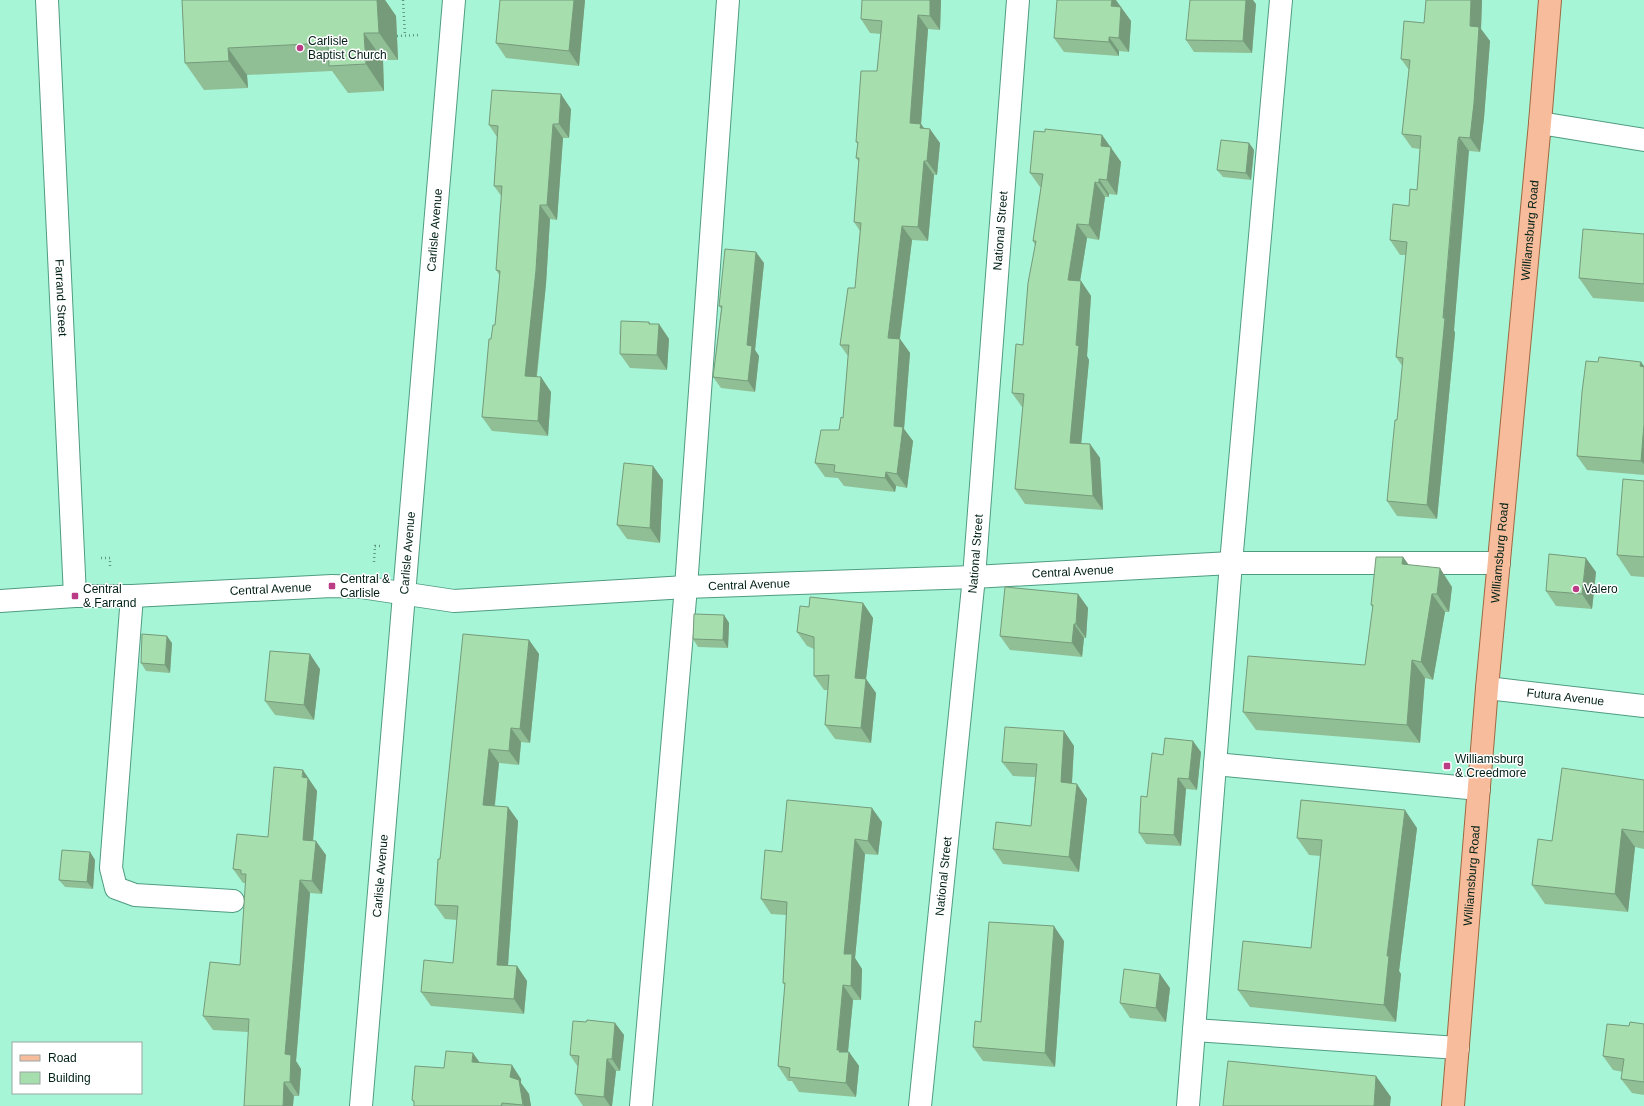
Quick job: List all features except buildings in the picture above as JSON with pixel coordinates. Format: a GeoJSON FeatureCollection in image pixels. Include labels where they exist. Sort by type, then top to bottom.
{"type":"FeatureCollection","features":[{"type":"Feature","properties":{"kind":"main road","name":"Williamsburg Road"},"geometry":{"type":"LineString","coordinates":[[1453,1106],[1487,688],[1540,123],[1550,0]]}},
{"type":"Feature","properties":{"kind":"street","name":"Farrand Street"},"geometry":{"type":"LineString","coordinates":[[47,0],[75,596]]}},
{"type":"Feature","properties":{"kind":"street","name":"Carlisle Avenue"},"geometry":{"type":"LineString","coordinates":[[361,1106],[454,0]]}},
{"type":"Feature","properties":{"kind":"street"},"geometry":{"type":"LineString","coordinates":[[641,1106],[686,587],[728,0]]}},
{"type":"Feature","properties":{"kind":"street","name":"National Street"},"geometry":{"type":"LineString","coordinates":[[920,1106],[974,577],[1018,0]]}},
{"type":"Feature","properties":{"kind":"street"},"geometry":{"type":"LineString","coordinates":[[1188,1106],[1215,764],[1281,0]]}},
{"type":"Feature","properties":{"kind":"street"},"geometry":{"type":"LineString","coordinates":[[1540,123],[1644,140]]}},
{"type":"Feature","properties":{"kind":"street","name":"Central Avenue"},"geometry":{"type":"LineString","coordinates":[[0,601],[75,596],[132,596],[332,586],[361,587],[454,601],[686,587],[974,577],[1232,563],[1499,563]]}},
{"type":"Feature","properties":{"kind":"street"},"geometry":{"type":"LineString","coordinates":[[132,596],[111,868],[116,888],[135,895],[233,901]]}},
{"type":"Feature","properties":{"kind":"street","name":"Futura Avenue"},"geometry":{"type":"LineString","coordinates":[[1487,688],[1644,706]]}},
{"type":"Feature","properties":{"kind":"street"},"geometry":{"type":"LineString","coordinates":[[1215,764],[1479,789]]}},
{"type":"Feature","properties":{"kind":"street"},"geometry":{"type":"LineString","coordinates":[[1194,1030],[1458,1048]]}},
{"type":"Feature","properties":{"kind":"path"},"geometry":{"type":"LineString","coordinates":[[403,0],[405,36]]}},
{"type":"Feature","properties":{"kind":"path"},"geometry":{"type":"LineString","coordinates":[[397,36],[420,35]]}},
{"type":"Feature","properties":{"kind":"place","name":"Carlisle Baptist Church"},"geometry":{"type":"Point","coordinates":[300,48]}},
{"type":"Feature","properties":{"kind":"place","name":"Central & Carlisle"},"geometry":{"type":"Point","coordinates":[332,586]}},
{"type":"Feature","properties":{"kind":"place","name":"Valero"},"geometry":{"type":"Point","coordinates":[1576,589]}},
{"type":"Feature","properties":{"kind":"place","name":"Central & Farrand"},"geometry":{"type":"Point","coordinates":[75,596]}},
{"type":"Feature","properties":{"kind":"place","name":"Williamsburg & Creedmore"},"geometry":{"type":"Point","coordinates":[1447,766]}}]}
